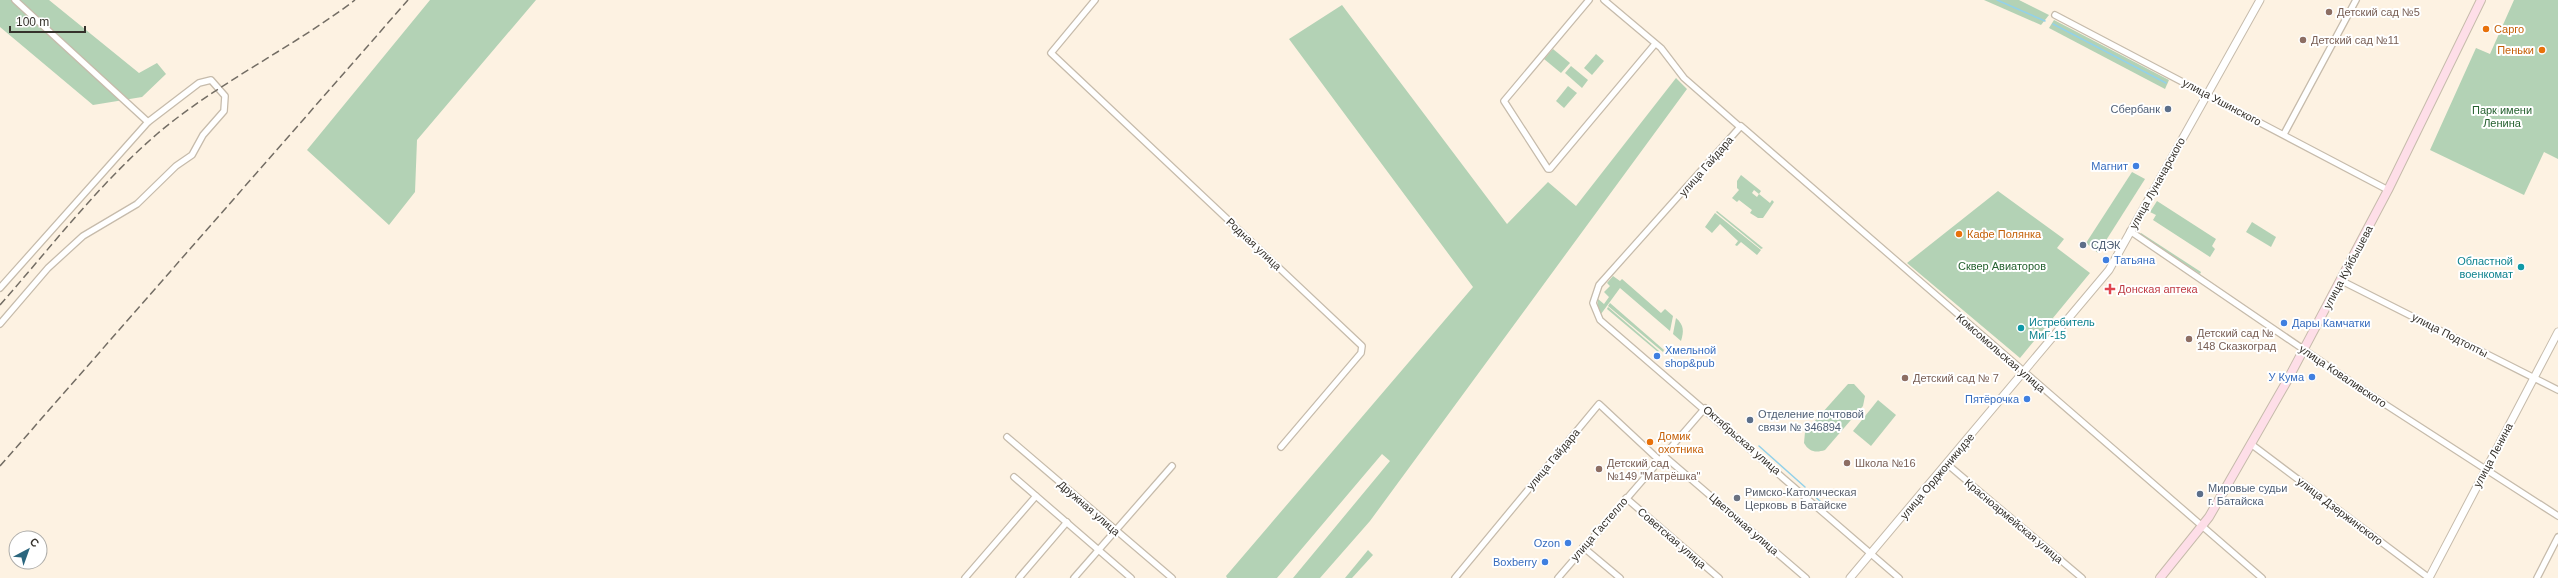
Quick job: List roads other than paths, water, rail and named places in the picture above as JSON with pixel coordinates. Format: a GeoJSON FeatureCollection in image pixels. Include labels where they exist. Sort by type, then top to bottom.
{"type":"FeatureCollection","features":[{"type":"Feature","properties":{"kind":"main road","name":"улица Куйбышева"},"geometry":{"type":"LineString","coordinates":[[2160,578],[2202,527],[2251,444],[2342,281],[2481,0]]}},
{"type":"Feature","properties":{"kind":"street"},"geometry":{"type":"LineString","coordinates":[[14,0],[148,122]]}},
{"type":"Feature","properties":{"kind":"street","name":"Родная улица"},"geometry":{"type":"LineString","coordinates":[[1096,0],[1051,53],[1362,346],[1361,352],[1281,447]]}},
{"type":"Feature","properties":{"kind":"street"},"geometry":{"type":"LineString","coordinates":[[1588,0],[1504,101],[1548,169],[1550,169],[1656,44]]}},
{"type":"Feature","properties":{"kind":"street","name":"Комсомольская улица"},"geometry":{"type":"LineString","coordinates":[[1604,0],[1656,44],[1684,78],[2023,373],[2262,578]]}},
{"type":"Feature","properties":{"kind":"street","name":"улица Луначарского"},"geometry":{"type":"LineString","coordinates":[[2023,373],[2104,277],[2206,93],[2260,0]]}},
{"type":"Feature","properties":{"kind":"street"},"geometry":{"type":"LineString","coordinates":[[2284,134],[2356,0]]}},
{"type":"Feature","properties":{"kind":"street","name":"улица Ушинского"},"geometry":{"type":"LineString","coordinates":[[2055,15],[2388,190]]}},
{"type":"Feature","properties":{"kind":"street"},"geometry":{"type":"LineString","coordinates":[[0,288],[148,122],[199,83],[211,80],[225,96],[224,111],[203,135],[192,155],[176,166],[137,204],[83,236],[48,268],[0,324]]}},
{"type":"Feature","properties":{"kind":"street","name":"улица Гайдара"},"geometry":{"type":"LineString","coordinates":[[1600,320],[1593,303],[1599,286],[1740,127]]}},
{"type":"Feature","properties":{"kind":"street","name":"улица Коваливского"},"geometry":{"type":"LineString","coordinates":[[2130,232],[2485,471],[2558,516]]}},
{"type":"Feature","properties":{"kind":"street","name":"улица Подтопты"},"geometry":{"type":"LineString","coordinates":[[2342,281],[2558,390]]}},
{"type":"Feature","properties":{"kind":"street","name":"Октябрьская улица"},"geometry":{"type":"LineString","coordinates":[[1600,320],[1705,408],[1899,578]]}},
{"type":"Feature","properties":{"kind":"street","name":"улица Ленина"},"geometry":{"type":"LineString","coordinates":[[2429,578],[2558,332]]}},
{"type":"Feature","properties":{"kind":"street","name":"улица Орджоникидзе"},"geometry":{"type":"LineString","coordinates":[[1850,578],[2023,373]]}},
{"type":"Feature","properties":{"kind":"street","name":"улица Гайдара"},"geometry":{"type":"LineString","coordinates":[[1455,578],[1599,404],[1661,458]]}},
{"type":"Feature","properties":{"kind":"street","name":"улица Гастелло"},"geometry":{"type":"LineString","coordinates":[[1558,578],[1705,408]]}},
{"type":"Feature","properties":{"kind":"street","name":"Дружная улица"},"geometry":{"type":"LineString","coordinates":[[1007,437],[1172,578]]}},
{"type":"Feature","properties":{"kind":"street","name":"улица Дзержинского"},"geometry":{"type":"LineString","coordinates":[[2251,444],[2429,578]]}},
{"type":"Feature","properties":{"kind":"street","name":"Цветочная улица"},"geometry":{"type":"LineString","coordinates":[[1661,458],[1806,578]]}},
{"type":"Feature","properties":{"kind":"street","name":"Красноармейская улица"},"geometry":{"type":"LineString","coordinates":[[1947,464],[2082,578]]}},
{"type":"Feature","properties":{"kind":"street"},"geometry":{"type":"LineString","coordinates":[[1074,578],[1172,466]]}},
{"type":"Feature","properties":{"kind":"street"},"geometry":{"type":"LineString","coordinates":[[1014,477],[1129,577]]}},
{"type":"Feature","properties":{"kind":"street"},"geometry":{"type":"LineString","coordinates":[[965,578],[1036,496]]}},
{"type":"Feature","properties":{"kind":"street","name":"Советская улица"},"geometry":{"type":"LineString","coordinates":[[1626,498],[1719,578]]}},
{"type":"Feature","properties":{"kind":"street"},"geometry":{"type":"LineString","coordinates":[[1019,578],[1067,522]]}},
{"type":"Feature","properties":{"kind":"street"},"geometry":{"type":"LineString","coordinates":[[2537,578],[2558,537]]}},
{"type":"Feature","properties":{"kind":"street"},"geometry":{"type":"LineString","coordinates":[[1584,547],[1620,578]]}},
{"type":"Feature","properties":{"kind":"waterway"},"geometry":{"type":"LineString","coordinates":[[1997,0],[2045,21]]}},
{"type":"Feature","properties":{"kind":"waterway"},"geometry":{"type":"LineString","coordinates":[[2053,24],[2166,83]]}},
{"type":"Feature","properties":{"kind":"waterway"},"geometry":{"type":"LineString","coordinates":[[1759,446],[1805,487]]}},
{"type":"Feature","properties":{"kind":"waterway"},"geometry":{"type":"LineString","coordinates":[[1811,493],[1830,510]]}},
{"type":"Feature","properties":{"kind":"railway"},"geometry":{"type":"LineString","coordinates":[[0,305],[95,195],[157,134],[204,98],[306,34],[355,0]]}},
{"type":"Feature","properties":{"kind":"railway"},"geometry":{"type":"LineString","coordinates":[[0,466],[408,0]]}},
{"type":"Feature","properties":{"kind":"place","name":"Детский сад №5"},"geometry":{"type":"Point","coordinates":[2329,12]}},
{"type":"Feature","properties":{"kind":"place","name":"Сарго"},"geometry":{"type":"Point","coordinates":[2486,29]}},
{"type":"Feature","properties":{"kind":"place","name":"Детский сад №11"},"geometry":{"type":"Point","coordinates":[2303,40]}},
{"type":"Feature","properties":{"kind":"place","name":"Пеньки"},"geometry":{"type":"Point","coordinates":[2542,50]}},
{"type":"Feature","properties":{"kind":"place","name":"Сбербанк"},"geometry":{"type":"Point","coordinates":[2168,109]}},
{"type":"Feature","properties":{"kind":"place","name":"Магнит"},"geometry":{"type":"Point","coordinates":[2136,166]}},
{"type":"Feature","properties":{"kind":"place","name":"Кафе Полянка"},"geometry":{"type":"Point","coordinates":[1959,234]}},
{"type":"Feature","properties":{"kind":"place","name":"СДЭК"},"geometry":{"type":"Point","coordinates":[2083,245]}},
{"type":"Feature","properties":{"kind":"place","name":"Татьяна"},"geometry":{"type":"Point","coordinates":[2106,260]}},
{"type":"Feature","properties":{"kind":"place","name":"Областной военкомат"},"geometry":{"type":"Point","coordinates":[2521,267]}},
{"type":"Feature","properties":{"kind":"place","name":"Донская аптека"},"geometry":{"type":"Point","coordinates":[2110,289]}},
{"type":"Feature","properties":{"kind":"place","name":"Дары Камчатки"},"geometry":{"type":"Point","coordinates":[2284,323]}},
{"type":"Feature","properties":{"kind":"place","name":"Истребитель МиГ-15"},"geometry":{"type":"Point","coordinates":[2021,328]}},
{"type":"Feature","properties":{"kind":"place","name":"Детский сад № 148 Сказкоград"},"geometry":{"type":"Point","coordinates":[2189,339]}},
{"type":"Feature","properties":{"kind":"place","name":"Хмельной shop&pub"},"geometry":{"type":"Point","coordinates":[1657,356]}},
{"type":"Feature","properties":{"kind":"place","name":"У Кума"},"geometry":{"type":"Point","coordinates":[2312,377]}},
{"type":"Feature","properties":{"kind":"place","name":"Детский сад № 7"},"geometry":{"type":"Point","coordinates":[1905,378]}},
{"type":"Feature","properties":{"kind":"place","name":"Пятёрочка"},"geometry":{"type":"Point","coordinates":[2027,399]}},
{"type":"Feature","properties":{"kind":"place","name":"Отделение почтовой связи № 346894"},"geometry":{"type":"Point","coordinates":[1750,420]}},
{"type":"Feature","properties":{"kind":"place","name":"Домик охотника"},"geometry":{"type":"Point","coordinates":[1650,442]}},
{"type":"Feature","properties":{"kind":"place","name":"Школа №16"},"geometry":{"type":"Point","coordinates":[1847,463]}},
{"type":"Feature","properties":{"kind":"place","name":"Детский сад №149 \"Матрёшка\""},"geometry":{"type":"Point","coordinates":[1599,469]}},
{"type":"Feature","properties":{"kind":"place","name":"Мировые судьи г. Батайска"},"geometry":{"type":"Point","coordinates":[2200,494]}},
{"type":"Feature","properties":{"kind":"place","name":"Римско-Католическая Церковь в Батайске"},"geometry":{"type":"Point","coordinates":[1737,498]}},
{"type":"Feature","properties":{"kind":"place","name":"Ozon"},"geometry":{"type":"Point","coordinates":[1568,543]}},
{"type":"Feature","properties":{"kind":"place","name":"Boxberry"},"geometry":{"type":"Point","coordinates":[1545,562]}},
{"type":"Feature","properties":{"kind":"park label","name":"Парк имени Ленина"},"geometry":{"type":"Point","coordinates":[2502,116]}},
{"type":"Feature","properties":{"kind":"park label","name":"Сквер Авиаторов"},"geometry":{"type":"Point","coordinates":[2002,266]}}]}
